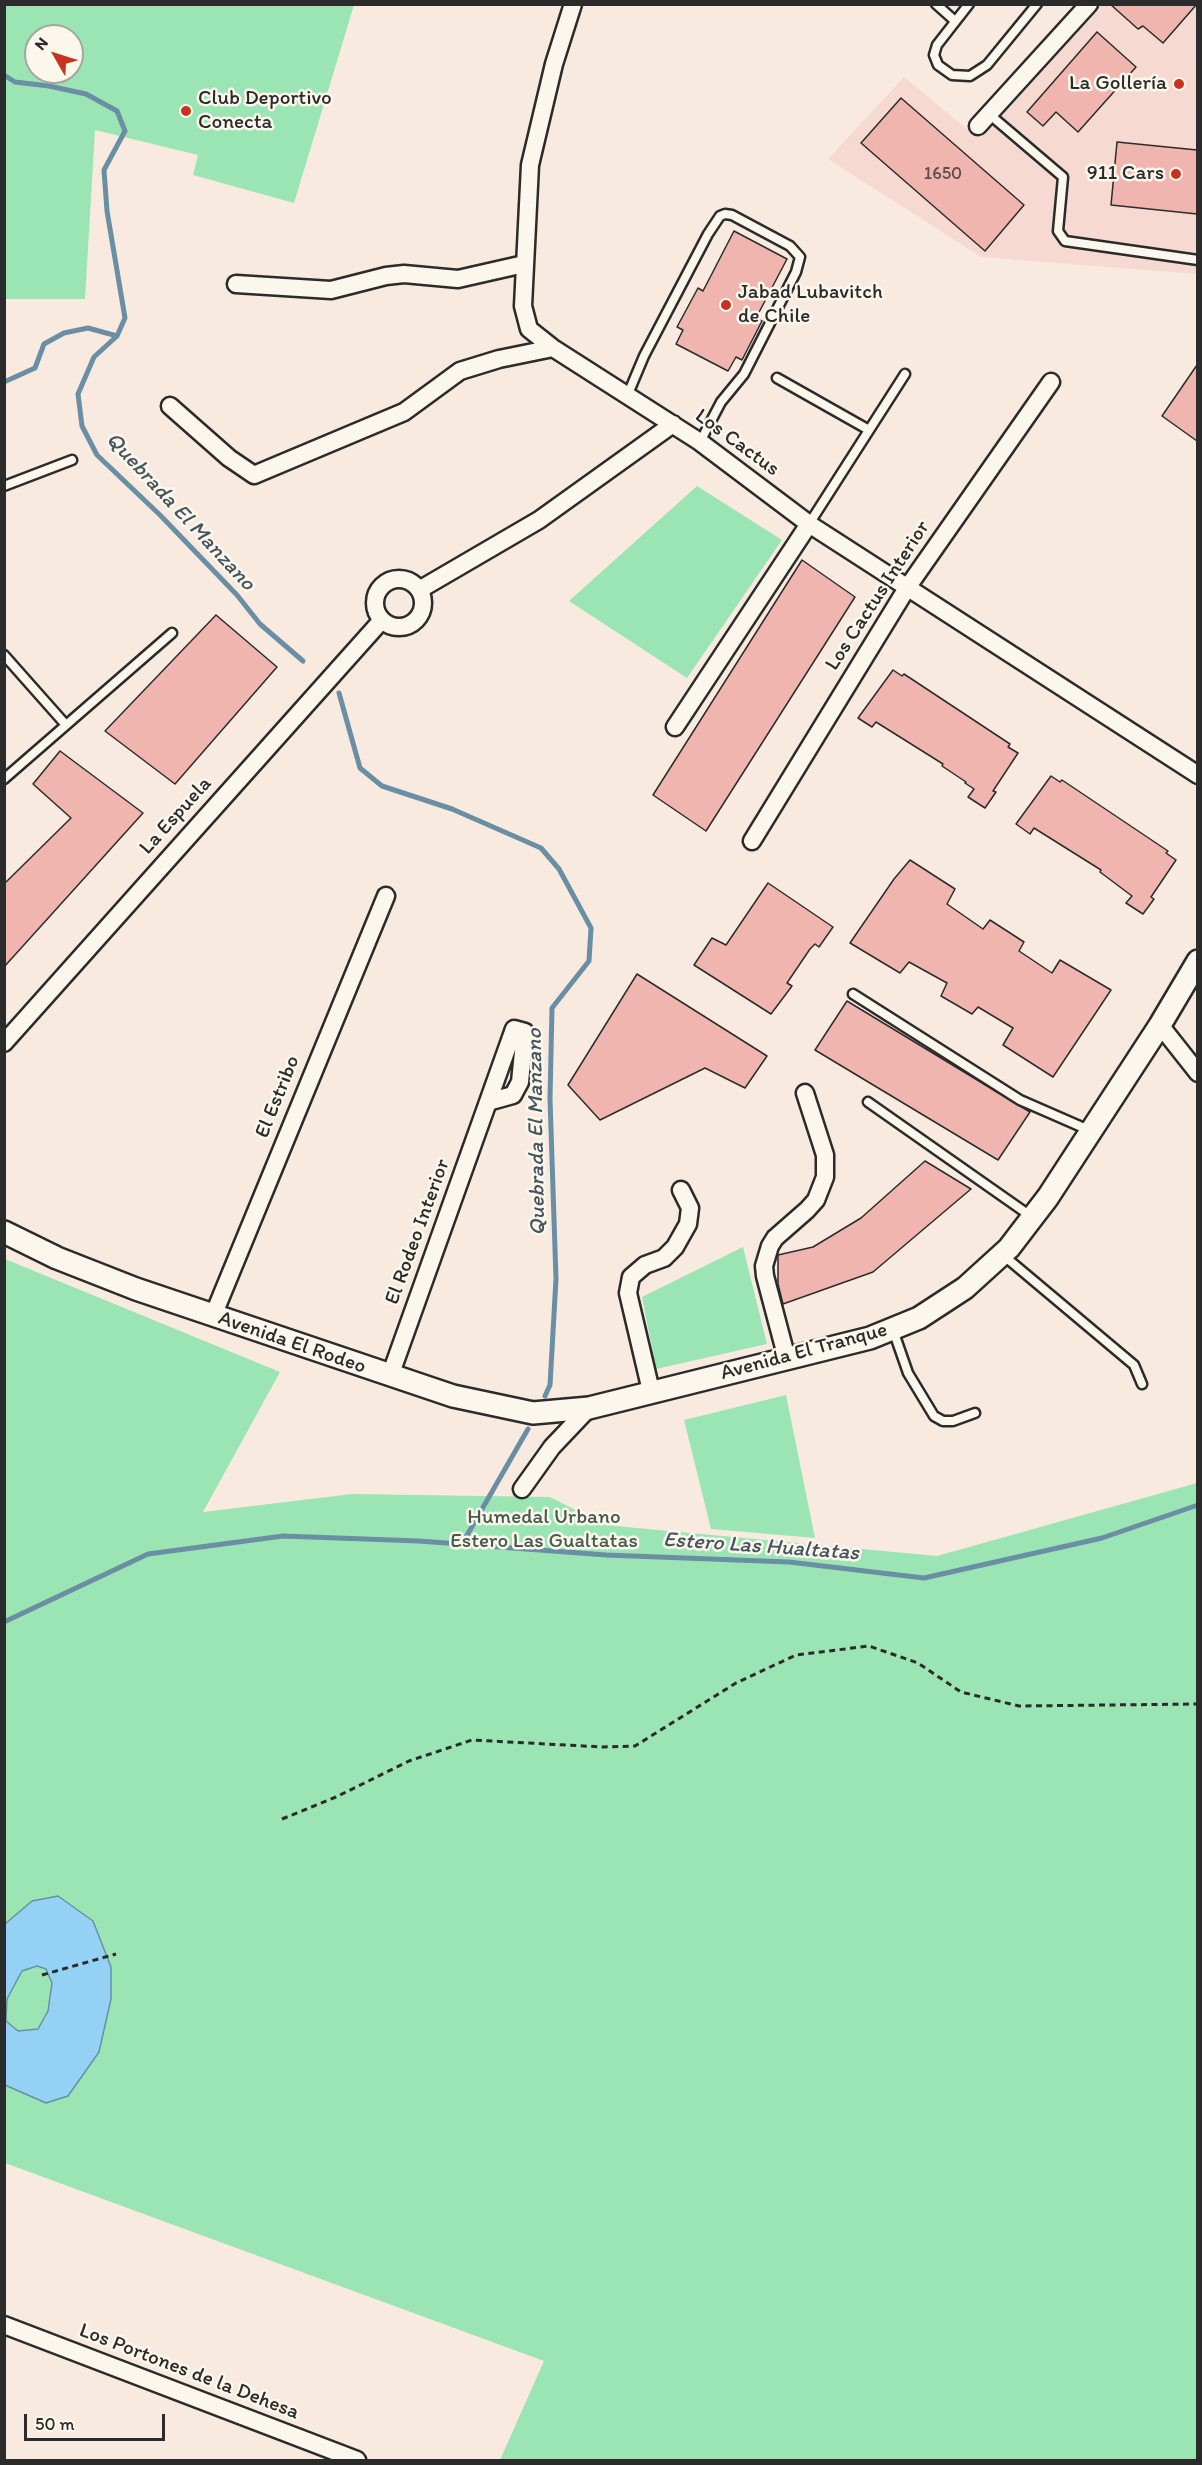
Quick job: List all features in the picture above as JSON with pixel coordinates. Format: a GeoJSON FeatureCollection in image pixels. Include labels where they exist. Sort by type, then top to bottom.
{"type":"FeatureCollection","features":[{"type":"Feature","properties":{"kind":"street","name":"Los Cactus"},"geometry":{"type":"LineString","coordinates":[[573,4],[554,64],[530,165],[523,306],[526,322],[534,335],[700,442],[809,524],[1197,775]]}},
{"type":"Feature","properties":{"kind":"street"},"geometry":{"type":"LineString","coordinates":[[984,120],[1089,4]]}},
{"type":"Feature","properties":{"kind":"street"},"geometry":{"type":"LineString","coordinates":[[236,284],[331,290],[386,276],[404,274],[458,279],[524,264]]}},
{"type":"Feature","properties":{"kind":"street"},"geometry":{"type":"LineString","coordinates":[[170,406],[229,458],[254,475],[404,412],[460,371],[499,359],[553,348]]}},
{"type":"Feature","properties":{"kind":"street","name":"Los Cactus Interior"},"geometry":{"type":"LineString","coordinates":[[752,841],[907,588],[1052,382]]}},
{"type":"Feature","properties":{"kind":"street"},"geometry":{"type":"LineString","coordinates":[[419,590],[539,520],[673,424]]}},
{"type":"Feature","properties":{"kind":"street"},"geometry":{"type":"LineString","coordinates":[[675,727],[809,524]]}},
{"type":"Feature","properties":{"kind":"street"},"geometry":{"type":"LineString","coordinates":[[402,579],[410,581],[419,590],[423,601],[422,609],[413,623],[397,627],[382,620],[375,605],[376,597],[386,583],[402,579]]}},
{"type":"Feature","properties":{"kind":"street","name":"La Espuela"},"geometry":{"type":"LineString","coordinates":[[4,1043],[382,620]]}},
{"type":"Feature","properties":{"kind":"street","name":"El Estribo"},"geometry":{"type":"LineString","coordinates":[[213,1316],[386,896]]}},
{"type":"Feature","properties":{"kind":"street","name":"Avenida El Tranque"},"geometry":{"type":"LineString","coordinates":[[590,1408],[651,1391],[858,1342],[893,1330],[930,1312],[954,1296],[1002,1255],[1033,1218],[1160,1025],[1197,961]]}},
{"type":"Feature","properties":{"kind":"street"},"geometry":{"type":"LineString","coordinates":[[1160,1025],[1197,1073]]}},
{"type":"Feature","properties":{"kind":"street"},"geometry":{"type":"LineString","coordinates":[[787,1359],[764,1266],[775,1238],[812,1205],[822,1188],[825,1177],[825,1155],[805,1093]]}},
{"type":"Feature","properties":{"kind":"street","name":"El Rodeo Interior"},"geometry":{"type":"LineString","coordinates":[[390,1376],[488,1102]]}},
{"type":"Feature","properties":{"kind":"street"},"geometry":{"type":"LineString","coordinates":[[651,1391],[628,1293],[631,1277],[645,1265],[664,1258],[675,1247],[688,1224],[690,1208],[681,1190]]}},
{"type":"Feature","properties":{"kind":"street","name":"Avenida El Rodeo"},"geometry":{"type":"LineString","coordinates":[[4,1232],[104,1277],[453,1396],[533,1413],[590,1408]]}},
{"type":"Feature","properties":{"kind":"street"},"geometry":{"type":"LineString","coordinates":[[522,1489],[552,1447],[590,1408]]}},
{"type":"Feature","properties":{"kind":"street","name":"Los Portones de la Dehesa"},"geometry":{"type":"LineString","coordinates":[[4,2325],[357,2460]]}},
{"type":"Feature","properties":{"kind":"lane"},"geometry":{"type":"LineString","coordinates":[[936,4],[955,21]]}},
{"type":"Feature","properties":{"kind":"lane"},"geometry":{"type":"LineString","coordinates":[[969,4],[937,45],[934,55],[939,65],[952,75],[970,76],[987,65],[1037,4]]}},
{"type":"Feature","properties":{"kind":"lane"},"geometry":{"type":"LineString","coordinates":[[984,120],[1063,177],[1058,231],[1065,241],[1197,260]]}},
{"type":"Feature","properties":{"kind":"lane"},"geometry":{"type":"LineString","coordinates":[[628,394],[644,356],[708,234],[720,216],[732,215],[790,246],[800,256],[796,272],[744,374],[721,402],[700,442]]}},
{"type":"Feature","properties":{"kind":"lane"},"geometry":{"type":"LineString","coordinates":[[809,524],[905,374]]}},
{"type":"Feature","properties":{"kind":"lane"},"geometry":{"type":"LineString","coordinates":[[777,378],[869,430]]}},
{"type":"Feature","properties":{"kind":"lane"},"geometry":{"type":"LineString","coordinates":[[4,486],[72,460]]}},
{"type":"Feature","properties":{"kind":"lane"},"geometry":{"type":"LineString","coordinates":[[4,779],[172,633]]}},
{"type":"Feature","properties":{"kind":"lane"},"geometry":{"type":"LineString","coordinates":[[4,655],[66,725]]}},
{"type":"Feature","properties":{"kind":"lane"},"geometry":{"type":"LineString","coordinates":[[853,994],[1020,1100],[1092,1131]]}},
{"type":"Feature","properties":{"kind":"lane"},"geometry":{"type":"LineString","coordinates":[[868,1102],[1033,1218]]}},
{"type":"Feature","properties":{"kind":"lane"},"geometry":{"type":"LineString","coordinates":[[1002,1255],[1134,1365],[1142,1384]]}},
{"type":"Feature","properties":{"kind":"lane"},"geometry":{"type":"LineString","coordinates":[[893,1330],[908,1373],[934,1416],[943,1421],[953,1421],[975,1413]]}},
{"type":"Feature","properties":{"kind":"path"},"geometry":{"type":"LineString","coordinates":[[282,1820],[336,1797],[409,1761],[472,1740],[603,1747],[635,1746],[736,1683],[796,1655],[869,1646],[918,1662],[961,1692],[1019,1706],[1197,1704]]}},
{"type":"Feature","properties":{"kind":"path"},"geometry":{"type":"LineString","coordinates":[[42,1975],[116,1954]]}},
{"type":"Feature","properties":{"kind":"shaded area"},"geometry":{"type":"Polygon","coordinates":[[[1098,5],[1197,5],[1197,274],[981,257],[828,159],[904,77],[978,138],[1098,5]]]}},
{"type":"Feature","properties":{"kind":"green space","name":"Club Deportivo Conecta"},"geometry":{"type":"Polygon","coordinates":[[[5,4],[354,5],[294,203],[193,175],[198,155],[95,130],[85,299],[5,299],[5,4]]]}},
{"type":"Feature","properties":{"kind":"green space"},"geometry":{"type":"Polygon","coordinates":[[[697,486],[782,540],[687,678],[569,601],[697,486]]]}},
{"type":"Feature","properties":{"kind":"green space"},"geometry":{"type":"Polygon","coordinates":[[[743,1247],[767,1344],[656,1369],[642,1297],[743,1247]]]}},
{"type":"Feature","properties":{"kind":"green space","name":"Humedal Urbano Estero Las Gualtatas"},"geometry":{"type":"Polygon","coordinates":[[[5,1259],[280,1372],[203,1512],[352,1494],[550,1497],[605,1525],[937,1556],[1197,1483],[1197,2460],[500,2460],[544,2361],[5,2163],[5,2085],[46,2103],[111,1999],[111,1967],[93,1921],[32,1901],[5,1924],[5,1259]]]}},
{"type":"Feature","properties":{"kind":"green space"},"geometry":{"type":"Polygon","coordinates":[[[786,1395],[815,1538],[711,1529],[684,1420],[786,1395]]]}},
{"type":"Feature","properties":{"kind":"green space"},"geometry":{"type":"Polygon","coordinates":[[[37,1966],[46,1969],[52,1983],[48,2011],[38,2029],[18,2031],[6,2021],[7,1999],[22,1971],[37,1966]]]}},
{"type":"Feature","properties":{"kind":"water"},"geometry":{"type":"Polygon","coordinates":[[[58,1896],[93,1921],[111,1967],[111,1999],[99,2052],[68,2096],[46,2103],[5,2085],[5,1924],[32,1901],[58,1896]],[[37,1966],[22,1971],[7,1999],[6,2021],[18,2031],[38,2029],[48,2011],[52,1983],[46,1969],[37,1966]]]}},
{"type":"Feature","properties":{"kind":"building"},"geometry":{"type":"Polygon","coordinates":[[[1110,4],[1197,4],[1163,43],[1143,26],[1138,29],[1110,4]]]}},
{"type":"Feature","properties":{"kind":"building"},"geometry":{"type":"Polygon","coordinates":[[[1097,32],[1136,67],[1078,132],[1056,112],[1043,126],[1027,112],[1097,32]]]}},
{"type":"Feature","properties":{"kind":"building"},"geometry":{"type":"Polygon","coordinates":[[[901,98],[1024,205],[985,251],[861,143],[901,98]]]}},
{"type":"Feature","properties":{"kind":"building"},"geometry":{"type":"Polygon","coordinates":[[[1117,142],[1197,150],[1197,214],[1111,205],[1117,142]]]}},
{"type":"Feature","properties":{"kind":"building","name":"Jabad Lubavitch de Chile"},"geometry":{"type":"Polygon","coordinates":[[[734,231],[787,259],[756,318],[762,321],[742,360],[736,357],[728,371],[676,344],[683,330],[677,327],[698,288],[703,291],[734,231]]]}},
{"type":"Feature","properties":{"kind":"building"},"geometry":{"type":"Polygon","coordinates":[[[1197,365],[1197,441],[1162,416],[1197,365]]]}},
{"type":"Feature","properties":{"kind":"building"},"geometry":{"type":"Polygon","coordinates":[[[802,560],[855,597],[706,831],[653,795],[802,560]]]}},
{"type":"Feature","properties":{"kind":"building"},"geometry":{"type":"Polygon","coordinates":[[[216,615],[277,667],[175,784],[105,731],[216,615]]]}},
{"type":"Feature","properties":{"kind":"building"},"geometry":{"type":"Polygon","coordinates":[[[893,670],[902,676],[904,674],[1010,744],[1008,747],[1018,753],[993,791],[996,792],[985,808],[968,797],[974,789],[942,766],[943,764],[876,722],[872,727],[858,718],[893,670]]]}},
{"type":"Feature","properties":{"kind":"building"},"geometry":{"type":"Polygon","coordinates":[[[60,751],[143,813],[4,967],[4,884],[71,818],[33,784],[60,751]]]}},
{"type":"Feature","properties":{"kind":"building"},"geometry":{"type":"Polygon","coordinates":[[[1051,776],[1060,782],[1062,780],[1168,851],[1166,853],[1176,860],[1151,897],[1154,899],[1143,914],[1126,903],[1132,896],[1100,872],[1101,870],[1034,828],[1030,834],[1016,824],[1051,776]]]}},
{"type":"Feature","properties":{"kind":"building"},"geometry":{"type":"Polygon","coordinates":[[[910,860],[955,889],[947,904],[983,929],[990,920],[1024,942],[1019,951],[1052,973],[1060,960],[1111,990],[1053,1077],[1003,1045],[1013,1028],[978,1007],[972,1014],[941,996],[947,983],[909,962],[900,973],[850,943],[894,879],[910,860]]]}},
{"type":"Feature","properties":{"kind":"building"},"geometry":{"type":"Polygon","coordinates":[[[768,883],[833,927],[819,947],[815,944],[810,949],[787,983],[792,986],[771,1014],[694,965],[712,938],[726,945],[768,883]]]}},
{"type":"Feature","properties":{"kind":"building"},"geometry":{"type":"Polygon","coordinates":[[[637,974],[767,1056],[745,1088],[705,1068],[600,1120],[568,1085],[637,974]]]}},
{"type":"Feature","properties":{"kind":"building"},"geometry":{"type":"Polygon","coordinates":[[[847,1001],[1030,1112],[998,1160],[815,1050],[847,1001]]]}},
{"type":"Feature","properties":{"kind":"building"},"geometry":{"type":"Polygon","coordinates":[[[925,1161],[971,1189],[873,1272],[783,1304],[778,1284],[778,1255],[813,1247],[861,1218],[925,1161]]]}},
{"type":"Feature","properties":{"kind":"waterway","name":"Quebrada El Manzano"},"geometry":{"type":"LineString","coordinates":[[4,75],[15,82],[86,94],[117,111],[125,131],[104,170],[107,211],[125,318],[117,336],[94,357],[78,394],[82,426],[97,455],[160,515],[237,595],[260,624],[303,661]]}},
{"type":"Feature","properties":{"kind":"waterway"},"geometry":{"type":"LineString","coordinates":[[4,382],[35,368],[44,344],[64,333],[88,328],[117,336]]}},
{"type":"Feature","properties":{"kind":"waterway","name":"Quebrada El Manzano"},"geometry":{"type":"LineString","coordinates":[[339,693],[360,768],[382,786],[452,809],[541,848],[559,869],[591,928],[589,961],[552,1008],[550,1099],[556,1279],[550,1385],[545,1396]]}},
{"type":"Feature","properties":{"kind":"waterway","name":"Quebrada El Manzano"},"geometry":{"type":"LineString","coordinates":[[462,1544],[528,1429]]}},
{"type":"Feature","properties":{"kind":"waterway","name":"Estero Las Hualtatas"},"geometry":{"type":"LineString","coordinates":[[4,1622],[148,1554],[283,1536],[419,1541],[606,1555],[789,1562],[924,1578],[1102,1538],[1198,1505]]}},
{"type":"Feature","properties":{"kind":"place","name":"La Gollería"},"geometry":{"type":"Point","coordinates":[1179,84]}},
{"type":"Feature","properties":{"kind":"place","name":"Club Deportivo Conecta"},"geometry":{"type":"Point","coordinates":[186,111]}},
{"type":"Feature","properties":{"kind":"place","name":"911 Cars"},"geometry":{"type":"Point","coordinates":[1176,174]}},
{"type":"Feature","properties":{"kind":"place","name":"Jabad Lubavitch de Chile"},"geometry":{"type":"Point","coordinates":[726,305]}}]}
